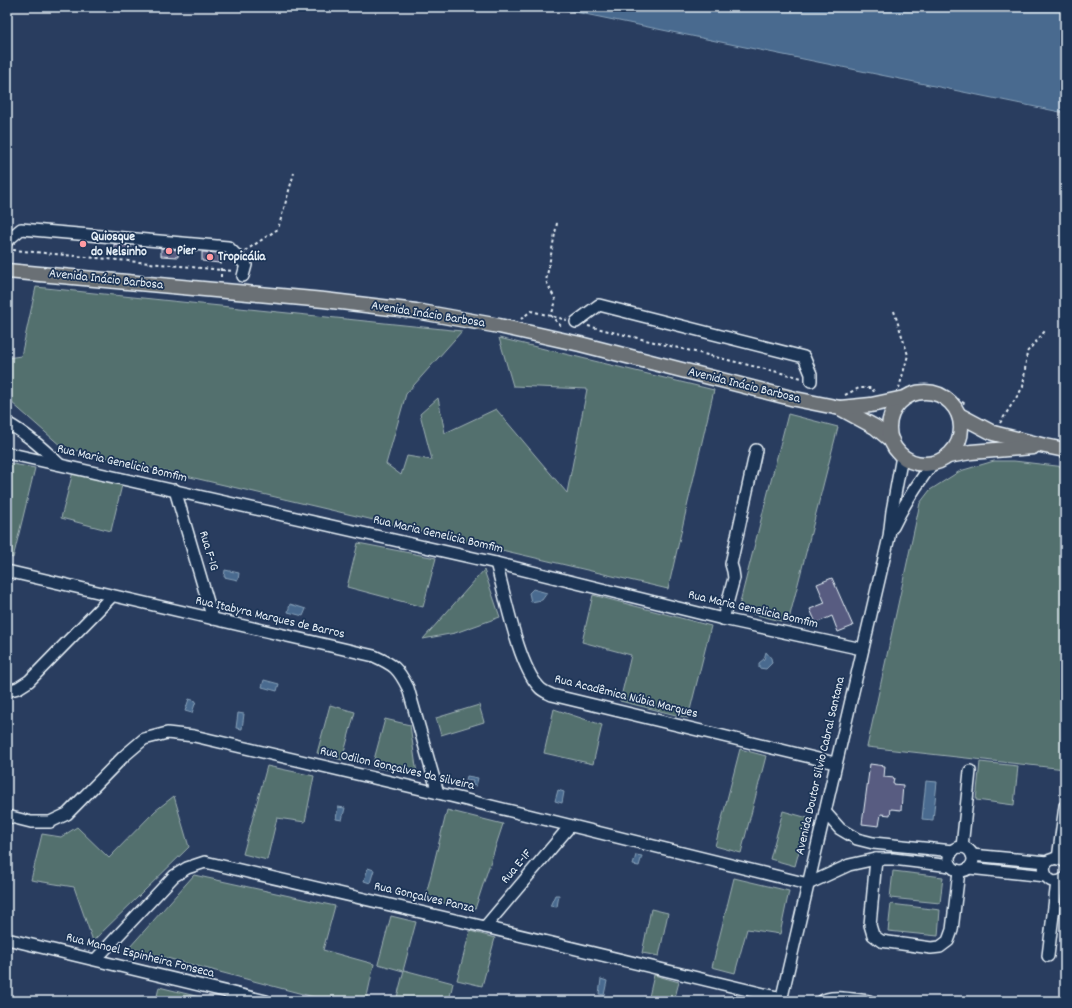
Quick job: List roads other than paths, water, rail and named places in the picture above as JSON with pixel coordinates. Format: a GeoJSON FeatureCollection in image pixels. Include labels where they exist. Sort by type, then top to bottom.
{"type":"FeatureCollection","features":[{"type":"Feature","properties":{"kind":"main road","name":"Avenida Inácio Barbosa"},"geometry":{"type":"LineString","coordinates":[[7,270],[324,300],[416,311],[499,326],[580,344],[795,399],[840,408],[871,405],[901,394]]}},
{"type":"Feature","properties":{"kind":"main road"},"geometry":{"type":"LineString","coordinates":[[931,392],[940,395],[955,407],[960,415],[962,433],[957,446],[948,456],[934,464],[917,463],[909,460],[902,456],[892,441],[889,427],[892,413],[901,394],[931,392]]}},
{"type":"Feature","properties":{"kind":"main road","name":"Avenida Inácio Barbosa"},"geometry":{"type":"LineString","coordinates":[[840,408],[875,427],[892,441]]}},
{"type":"Feature","properties":{"kind":"main road"},"geometry":{"type":"LineString","coordinates":[[960,415],[994,433],[1065,450]]}},
{"type":"Feature","properties":{"kind":"main road"},"geometry":{"type":"LineString","coordinates":[[948,456],[971,452],[1045,446]]}},
{"type":"Feature","properties":{"kind":"street"},"geometry":{"type":"LineString","coordinates":[[7,241],[21,229],[228,247],[246,265],[243,276]]}},
{"type":"Feature","properties":{"kind":"street"},"geometry":{"type":"LineString","coordinates":[[576,322],[600,305],[804,357],[811,374],[811,381]]}},
{"type":"Feature","properties":{"kind":"street"},"geometry":{"type":"LineString","coordinates":[[7,423],[38,443],[60,464]]}},
{"type":"Feature","properties":{"kind":"street"},"geometry":{"type":"LineString","coordinates":[[723,619],[734,578],[734,571],[730,564],[756,450]]}},
{"type":"Feature","properties":{"kind":"street","name":"Rua Maria Genelicia Bomfim"},"geometry":{"type":"LineString","coordinates":[[7,453],[496,562],[723,619],[862,649]]}},
{"type":"Feature","properties":{"kind":"street","name":"Avenida Doutor Silvio Cabral Santana"},"geometry":{"type":"LineString","coordinates":[[781,1000],[888,537],[902,456]]}},
{"type":"Feature","properties":{"kind":"street","name":"Avenida Doutor Silvio Cabral Santana"},"geometry":{"type":"LineString","coordinates":[[888,537],[900,511],[916,485],[934,464]]}},
{"type":"Feature","properties":{"kind":"street","name":"Rua F-1G"},"geometry":{"type":"LineString","coordinates":[[175,490],[213,619]]}},
{"type":"Feature","properties":{"kind":"street","name":"Rua Acadêmica Núbia Marques"},"geometry":{"type":"LineString","coordinates":[[496,562],[517,640],[528,670],[540,688],[552,695],[835,763]]}},
{"type":"Feature","properties":{"kind":"street","name":"Rua Itabyra Marques de Barros"},"geometry":{"type":"LineString","coordinates":[[7,571],[374,656],[390,663],[401,674],[408,688],[438,792]]}},
{"type":"Feature","properties":{"kind":"street"},"geometry":{"type":"LineString","coordinates":[[7,691],[18,688],[29,681],[112,596]]}},
{"type":"Feature","properties":{"kind":"street","name":"Rua Odilon Gonçalves da Silveira"},"geometry":{"type":"LineString","coordinates":[[7,816],[31,822],[50,822],[67,814],[124,756],[144,739],[166,733],[194,736],[438,792],[808,884]]}},
{"type":"Feature","properties":{"kind":"street"},"geometry":{"type":"LineString","coordinates":[[960,868],[949,858],[957,849],[970,771]]}},
{"type":"Feature","properties":{"kind":"street"},"geometry":{"type":"LineString","coordinates":[[972,855],[1047,862],[1053,859],[1062,860],[1065,806]]}},
{"type":"Feature","properties":{"kind":"street"},"geometry":{"type":"LineString","coordinates":[[825,812],[840,829],[857,839],[873,843],[969,850],[972,855],[973,862],[960,868]]}},
{"type":"Feature","properties":{"kind":"street","name":"Rua E-1F"},"geometry":{"type":"LineString","coordinates":[[485,927],[570,826]]}},
{"type":"Feature","properties":{"kind":"street"},"geometry":{"type":"LineString","coordinates":[[808,884],[849,865],[876,859],[894,858],[960,868],[1046,876]]}},
{"type":"Feature","properties":{"kind":"street"},"geometry":{"type":"LineString","coordinates":[[876,859],[870,925],[873,934],[881,941],[931,948],[940,946],[948,941],[952,930],[960,868]]}},
{"type":"Feature","properties":{"kind":"street","name":"Rua Gonçalves Panza"},"geometry":{"type":"LineString","coordinates":[[96,959],[174,876],[187,868],[205,862],[485,927],[781,1000]]}},
{"type":"Feature","properties":{"kind":"street"},"geometry":{"type":"LineString","coordinates":[[1047,862],[1044,869],[1046,876],[1051,881],[1063,880],[1048,956]]}},
{"type":"Feature","properties":{"kind":"street","name":"Rua Manoel Espinheira Fonseca"},"geometry":{"type":"LineString","coordinates":[[7,939],[96,959],[266,1001]]}},
{"type":"Feature","properties":{"kind":"street"},"geometry":{"type":"LineString","coordinates":[[822,1001],[832,997],[869,1001]]}},
{"type":"Feature","properties":{"kind":"water"},"geometry":{"type":"Polygon","coordinates":[[[551,7],[1065,7],[1065,113],[551,7]]]}},
{"type":"Feature","properties":{"kind":"water"},"geometry":{"type":"Polygon","coordinates":[[[225,570],[239,573],[238,580],[224,577],[225,570]]]}},
{"type":"Feature","properties":{"kind":"water"},"geometry":{"type":"Polygon","coordinates":[[[533,589],[547,593],[542,600],[531,602],[529,593],[533,589]]]}},
{"type":"Feature","properties":{"kind":"water"},"geometry":{"type":"Polygon","coordinates":[[[290,604],[306,609],[303,616],[288,612],[290,604]]]}},
{"type":"Feature","properties":{"kind":"water"},"geometry":{"type":"Polygon","coordinates":[[[766,652],[771,658],[772,663],[766,669],[759,668],[759,663],[764,659],[766,652]]]}},
{"type":"Feature","properties":{"kind":"water"},"geometry":{"type":"Polygon","coordinates":[[[264,680],[279,684],[277,691],[262,687],[264,680]]]}},
{"type":"Feature","properties":{"kind":"water"},"geometry":{"type":"Polygon","coordinates":[[[189,699],[196,701],[192,713],[185,711],[189,699]]]}},
{"type":"Feature","properties":{"kind":"water"},"geometry":{"type":"Polygon","coordinates":[[[238,713],[244,714],[242,729],[236,728],[238,713]]]}},
{"type":"Feature","properties":{"kind":"water"},"geometry":{"type":"Polygon","coordinates":[[[467,776],[478,778],[476,786],[472,785],[473,781],[466,780],[467,776]]]}},
{"type":"Feature","properties":{"kind":"water"},"geometry":{"type":"Polygon","coordinates":[[[926,781],[937,782],[933,820],[922,819],[926,781]]]}},
{"type":"Feature","properties":{"kind":"water"},"geometry":{"type":"Polygon","coordinates":[[[558,790],[564,792],[562,803],[555,801],[558,790]]]}},
{"type":"Feature","properties":{"kind":"water"},"geometry":{"type":"Polygon","coordinates":[[[338,807],[345,808],[342,820],[336,819],[338,807]]]}},
{"type":"Feature","properties":{"kind":"water"},"geometry":{"type":"Polygon","coordinates":[[[636,855],[642,856],[639,866],[633,865],[636,855]]]}},
{"type":"Feature","properties":{"kind":"water"},"geometry":{"type":"Polygon","coordinates":[[[368,868],[374,870],[370,883],[364,881],[368,868]]]}},
{"type":"Feature","properties":{"kind":"water"},"geometry":{"type":"Polygon","coordinates":[[[555,895],[559,895],[557,907],[550,906],[555,895]]]}},
{"type":"Feature","properties":{"kind":"water"},"geometry":{"type":"Polygon","coordinates":[[[601,979],[607,981],[604,995],[599,994],[601,979]]]}},
{"type":"Feature","properties":{"kind":"place","name":"Quiosque do Nelsinho"},"geometry":{"type":"Point","coordinates":[83,244]}},
{"type":"Feature","properties":{"kind":"place","name":"Pier"},"geometry":{"type":"Point","coordinates":[169,251]}},
{"type":"Feature","properties":{"kind":"place","name":"Tropicália"},"geometry":{"type":"Point","coordinates":[210,257]}}]}
